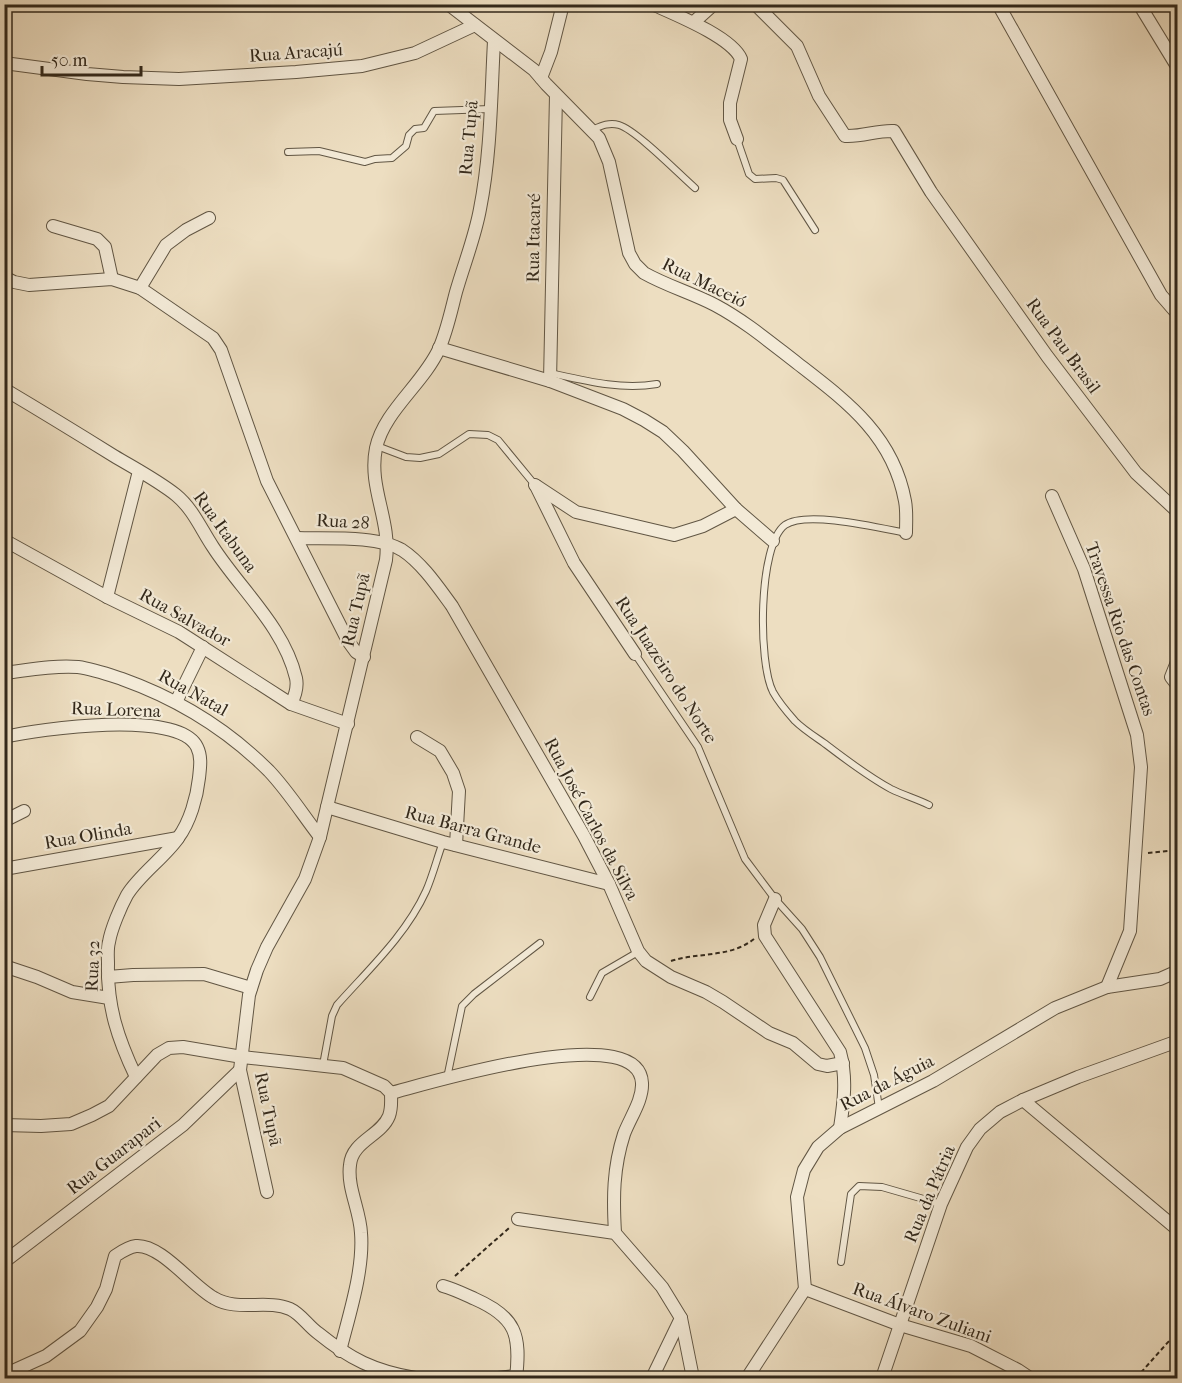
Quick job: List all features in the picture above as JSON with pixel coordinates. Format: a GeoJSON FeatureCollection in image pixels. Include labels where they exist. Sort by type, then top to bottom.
{"type":"FeatureCollection","features":[{"type":"Feature","properties":{"kind":"street","name":"Rua Maceió"},"geometry":{"type":"LineString","coordinates":[[448,4],[534,70],[592,130],[605,149],[625,239],[635,264],[651,277],[707,302],[748,325],[862,417],[876,433],[899,478],[905,501],[906,533]]}},
{"type":"Feature","properties":{"kind":"street"},"geometry":{"type":"LineString","coordinates":[[541,78],[551,52],[563,4]]}},
{"type":"Feature","properties":{"kind":"street"},"geometry":{"type":"LineString","coordinates":[[652,4],[694,22],[732,47],[741,59],[730,104],[730,120],[737,139]]}},
{"type":"Feature","properties":{"kind":"street"},"geometry":{"type":"LineString","coordinates":[[694,22],[714,4]]}},
{"type":"Feature","properties":{"kind":"street","name":"Rua Pau Brasil"},"geometry":{"type":"LineString","coordinates":[[754,4],[797,46],[819,96],[845,136],[859,137],[894,131],[930,192],[1047,356],[1136,473],[1178,512]]}},
{"type":"Feature","properties":{"kind":"street"},"geometry":{"type":"LineString","coordinates":[[998,4],[1161,295],[1174,310],[1178,311]]}},
{"type":"Feature","properties":{"kind":"street"},"geometry":{"type":"LineString","coordinates":[[1139,4],[1178,68]]}},
{"type":"Feature","properties":{"kind":"street","name":"Rua Aracajú"},"geometry":{"type":"LineString","coordinates":[[4,63],[87,74],[179,79],[296,72],[362,66],[415,53],[475,26]]}},
{"type":"Feature","properties":{"kind":"street","name":"Rua Tupã"},"geometry":{"type":"LineString","coordinates":[[267,1192],[241,1063],[251,988],[267,947],[305,879],[320,837],[387,560],[387,531],[374,478],[376,446],[384,426],[429,368],[440,348],[480,209],[494,41]]}},
{"type":"Feature","properties":{"kind":"street","name":"Rua Itacaré"},"geometry":{"type":"LineString","coordinates":[[550,377],[556,95]]}},
{"type":"Feature","properties":{"kind":"street"},"geometry":{"type":"LineString","coordinates":[[140,288],[166,245],[186,230],[209,218]]}},
{"type":"Feature","properties":{"kind":"street"},"geometry":{"type":"LineString","coordinates":[[53,226],[97,239],[105,247],[112,279]]}},
{"type":"Feature","properties":{"kind":"street"},"geometry":{"type":"LineString","coordinates":[[4,276],[14,282],[30,285],[112,279],[140,288],[213,338],[221,350],[267,481],[348,641],[356,652],[364,657]]}},
{"type":"Feature","properties":{"kind":"street"},"geometry":{"type":"LineString","coordinates":[[440,348],[550,377],[623,409],[663,432],[736,509],[773,541]]}},
{"type":"Feature","properties":{"kind":"street","name":"Rua Itabuna"},"geometry":{"type":"LineString","coordinates":[[4,388],[139,471],[173,493],[185,504],[212,547],[264,615],[293,668],[297,681],[296,693],[291,704]]}},
{"type":"Feature","properties":{"kind":"street"},"geometry":{"type":"LineString","coordinates":[[107,597],[139,471]]}},
{"type":"Feature","properties":{"kind":"street"},"geometry":{"type":"LineString","coordinates":[[535,485],[576,512],[674,536],[703,526],[736,509]]}},
{"type":"Feature","properties":{"kind":"street","name":"Rua Juazeiro do Norte"},"geometry":{"type":"LineString","coordinates":[[535,485],[574,563],[635,654]]}},
{"type":"Feature","properties":{"kind":"street","name":"Travessa Rio das Contas"},"geometry":{"type":"LineString","coordinates":[[1052,496],[1084,569],[1137,735],[1141,767],[1130,931],[1107,987]]}},
{"type":"Feature","properties":{"kind":"street","name":"Rua 28"},"geometry":{"type":"LineString","coordinates":[[297,538],[388,544]]}},
{"type":"Feature","properties":{"kind":"street","name":"Rua Salvador"},"geometry":{"type":"LineString","coordinates":[[4,540],[107,597],[179,632],[291,704],[348,724]]}},
{"type":"Feature","properties":{"kind":"street","name":"Rua José Carlos da Silva"},"geometry":{"type":"LineString","coordinates":[[388,544],[411,557],[452,606],[609,884],[638,951],[645,961],[655,969],[723,1002],[769,1033],[793,1043],[818,1064],[827,1066],[843,1063]]}},
{"type":"Feature","properties":{"kind":"street"},"geometry":{"type":"LineString","coordinates":[[176,702],[203,647]]}},
{"type":"Feature","properties":{"kind":"street"},"geometry":{"type":"LineString","coordinates":[[1177,662],[1171,677],[1178,686]]}},
{"type":"Feature","properties":{"kind":"street","name":"Rua Natal"},"geometry":{"type":"LineString","coordinates":[[4,673],[56,666],[95,670],[151,689],[220,728],[245,748],[271,773],[320,837]]}},
{"type":"Feature","properties":{"kind":"street","name":"Rua Lorena"},"geometry":{"type":"LineString","coordinates":[[4,737],[61,727],[106,724],[171,730],[188,737],[197,746],[201,761],[198,789],[186,824],[178,838]]}},
{"type":"Feature","properties":{"kind":"street"},"geometry":{"type":"LineString","coordinates":[[417,737],[440,751],[453,773],[459,791],[456,845]]}},
{"type":"Feature","properties":{"kind":"street","name":"Rua Barra Grande"},"geometry":{"type":"LineString","coordinates":[[327,807],[443,842],[609,884]]}},
{"type":"Feature","properties":{"kind":"street"},"geometry":{"type":"LineString","coordinates":[[4,821],[24,811]]}},
{"type":"Feature","properties":{"kind":"street","name":"Rua Olinda"},"geometry":{"type":"LineString","coordinates":[[4,869],[178,838]]}},
{"type":"Feature","properties":{"kind":"street","name":"Rua 32"},"geometry":{"type":"LineString","coordinates":[[136,1077],[123,1049],[111,1012],[108,942],[128,894],[178,838]]}},
{"type":"Feature","properties":{"kind":"street"},"geometry":{"type":"LineString","coordinates":[[775,899],[764,926],[764,932],[840,1052],[845,1074],[840,1128]]}},
{"type":"Feature","properties":{"kind":"street"},"geometry":{"type":"LineString","coordinates":[[4,966],[72,992],[109,998]]}},
{"type":"Feature","properties":{"kind":"street","name":"Rua da Águia"},"geometry":{"type":"LineString","coordinates":[[805,1290],[797,1197],[804,1170],[818,1147],[840,1128],[933,1081],[1055,1008],[1107,987],[1160,979],[1178,971]]}},
{"type":"Feature","properties":{"kind":"street"},"geometry":{"type":"LineString","coordinates":[[108,977],[204,974],[251,988]]}},
{"type":"Feature","properties":{"kind":"street","name":"Rua da Pátria"},"geometry":{"type":"LineString","coordinates":[[882,1378],[941,1204],[968,1148],[980,1129],[1000,1112],[1023,1100],[1078,1077],[1178,1041]]}},
{"type":"Feature","properties":{"kind":"street"},"geometry":{"type":"LineString","coordinates":[[4,1125],[71,1124],[109,1106],[158,1055],[169,1048],[183,1047],[241,1063],[323,1065],[344,1068],[384,1086],[391,1093],[392,1106],[388,1118],[356,1148],[350,1166],[350,1179],[360,1217],[362,1235],[356,1280],[340,1351]]}},
{"type":"Feature","properties":{"kind":"street"},"geometry":{"type":"LineString","coordinates":[[391,1093],[541,1058],[609,1054],[625,1059],[637,1069],[642,1081],[641,1094],[624,1133],[614,1174],[615,1233],[662,1287],[681,1318],[693,1378]]}},
{"type":"Feature","properties":{"kind":"street","name":"Rua Guarapari"},"geometry":{"type":"LineString","coordinates":[[4,1262],[183,1125],[241,1063]]}},
{"type":"Feature","properties":{"kind":"street"},"geometry":{"type":"LineString","coordinates":[[1023,1100],[1178,1230]]}},
{"type":"Feature","properties":{"kind":"street"},"geometry":{"type":"LineString","coordinates":[[518,1220],[615,1233]]}},
{"type":"Feature","properties":{"kind":"street"},"geometry":{"type":"LineString","coordinates":[[4,1375],[46,1356],[80,1331],[106,1290],[115,1256],[136,1246],[144,1247],[162,1256],[216,1300],[236,1305],[288,1308],[296,1312],[340,1351],[387,1374],[415,1378]]}},
{"type":"Feature","properties":{"kind":"street"},"geometry":{"type":"LineString","coordinates":[[444,1286],[480,1301],[501,1312],[508,1319],[515,1333],[518,1350],[516,1377],[498,1378]]}},
{"type":"Feature","properties":{"kind":"street"},"geometry":{"type":"LineString","coordinates":[[747,1378],[805,1290]]}},
{"type":"Feature","properties":{"kind":"street","name":"Rua Álvaro Zuliani"},"geometry":{"type":"LineString","coordinates":[[805,1290],[900,1325],[972,1346],[1016,1374],[1030,1378]]}},
{"type":"Feature","properties":{"kind":"street"},"geometry":{"type":"LineString","coordinates":[[652,1378],[681,1318]]}},
{"type":"Feature","properties":{"kind":"lane"},"geometry":{"type":"LineString","coordinates":[[288,152],[319,151],[365,162],[392,158],[406,146],[409,135],[415,129],[424,128],[434,111],[490,109]]}},
{"type":"Feature","properties":{"kind":"lane"},"geometry":{"type":"LineString","coordinates":[[592,130],[606,123],[620,125],[646,144],[695,188]]}},
{"type":"Feature","properties":{"kind":"lane"},"geometry":{"type":"LineString","coordinates":[[737,139],[749,174],[759,180],[776,178],[783,180],[815,230]]}},
{"type":"Feature","properties":{"kind":"lane"},"geometry":{"type":"LineString","coordinates":[[550,377],[632,387],[657,384]]}},
{"type":"Feature","properties":{"kind":"lane","name":"Rua Juazeiro do Norte"},"geometry":{"type":"LineString","coordinates":[[376,446],[406,457],[420,458],[439,454],[469,434],[488,435],[498,440],[535,485]]}},
{"type":"Feature","properties":{"kind":"lane"},"geometry":{"type":"LineString","coordinates":[[906,533],[830,519],[796,520],[785,526],[773,541],[763,609],[764,657],[772,691],[796,722],[847,761],[892,789],[929,805]]}},
{"type":"Feature","properties":{"kind":"lane","name":"Rua Juazeiro do Norte"},"geometry":{"type":"LineString","coordinates":[[635,654],[698,747],[745,860],[802,929],[820,957],[856,1029],[873,1076],[879,1108]]}},
{"type":"Feature","properties":{"kind":"lane"},"geometry":{"type":"LineString","coordinates":[[323,1065],[332,1016],[337,1005],[394,941],[412,916],[426,891],[443,842]]}},
{"type":"Feature","properties":{"kind":"lane"},"geometry":{"type":"LineString","coordinates":[[447,1079],[462,1006],[540,943]]}},
{"type":"Feature","properties":{"kind":"lane"},"geometry":{"type":"LineString","coordinates":[[590,997],[602,973],[638,951]]}},
{"type":"Feature","properties":{"kind":"lane"},"geometry":{"type":"LineString","coordinates":[[841,1262],[851,1194],[859,1186],[882,1187],[941,1204]]}},
{"type":"Feature","properties":{"kind":"path"},"geometry":{"type":"LineString","coordinates":[[1136,854],[1178,850]]}},
{"type":"Feature","properties":{"kind":"path"},"geometry":{"type":"LineString","coordinates":[[655,969],[679,958],[730,951],[746,945],[764,932]]}},
{"type":"Feature","properties":{"kind":"path"},"geometry":{"type":"LineString","coordinates":[[444,1286],[518,1220]]}},
{"type":"Feature","properties":{"kind":"path"},"geometry":{"type":"LineString","coordinates":[[1136,1378],[1178,1331]]}}]}
